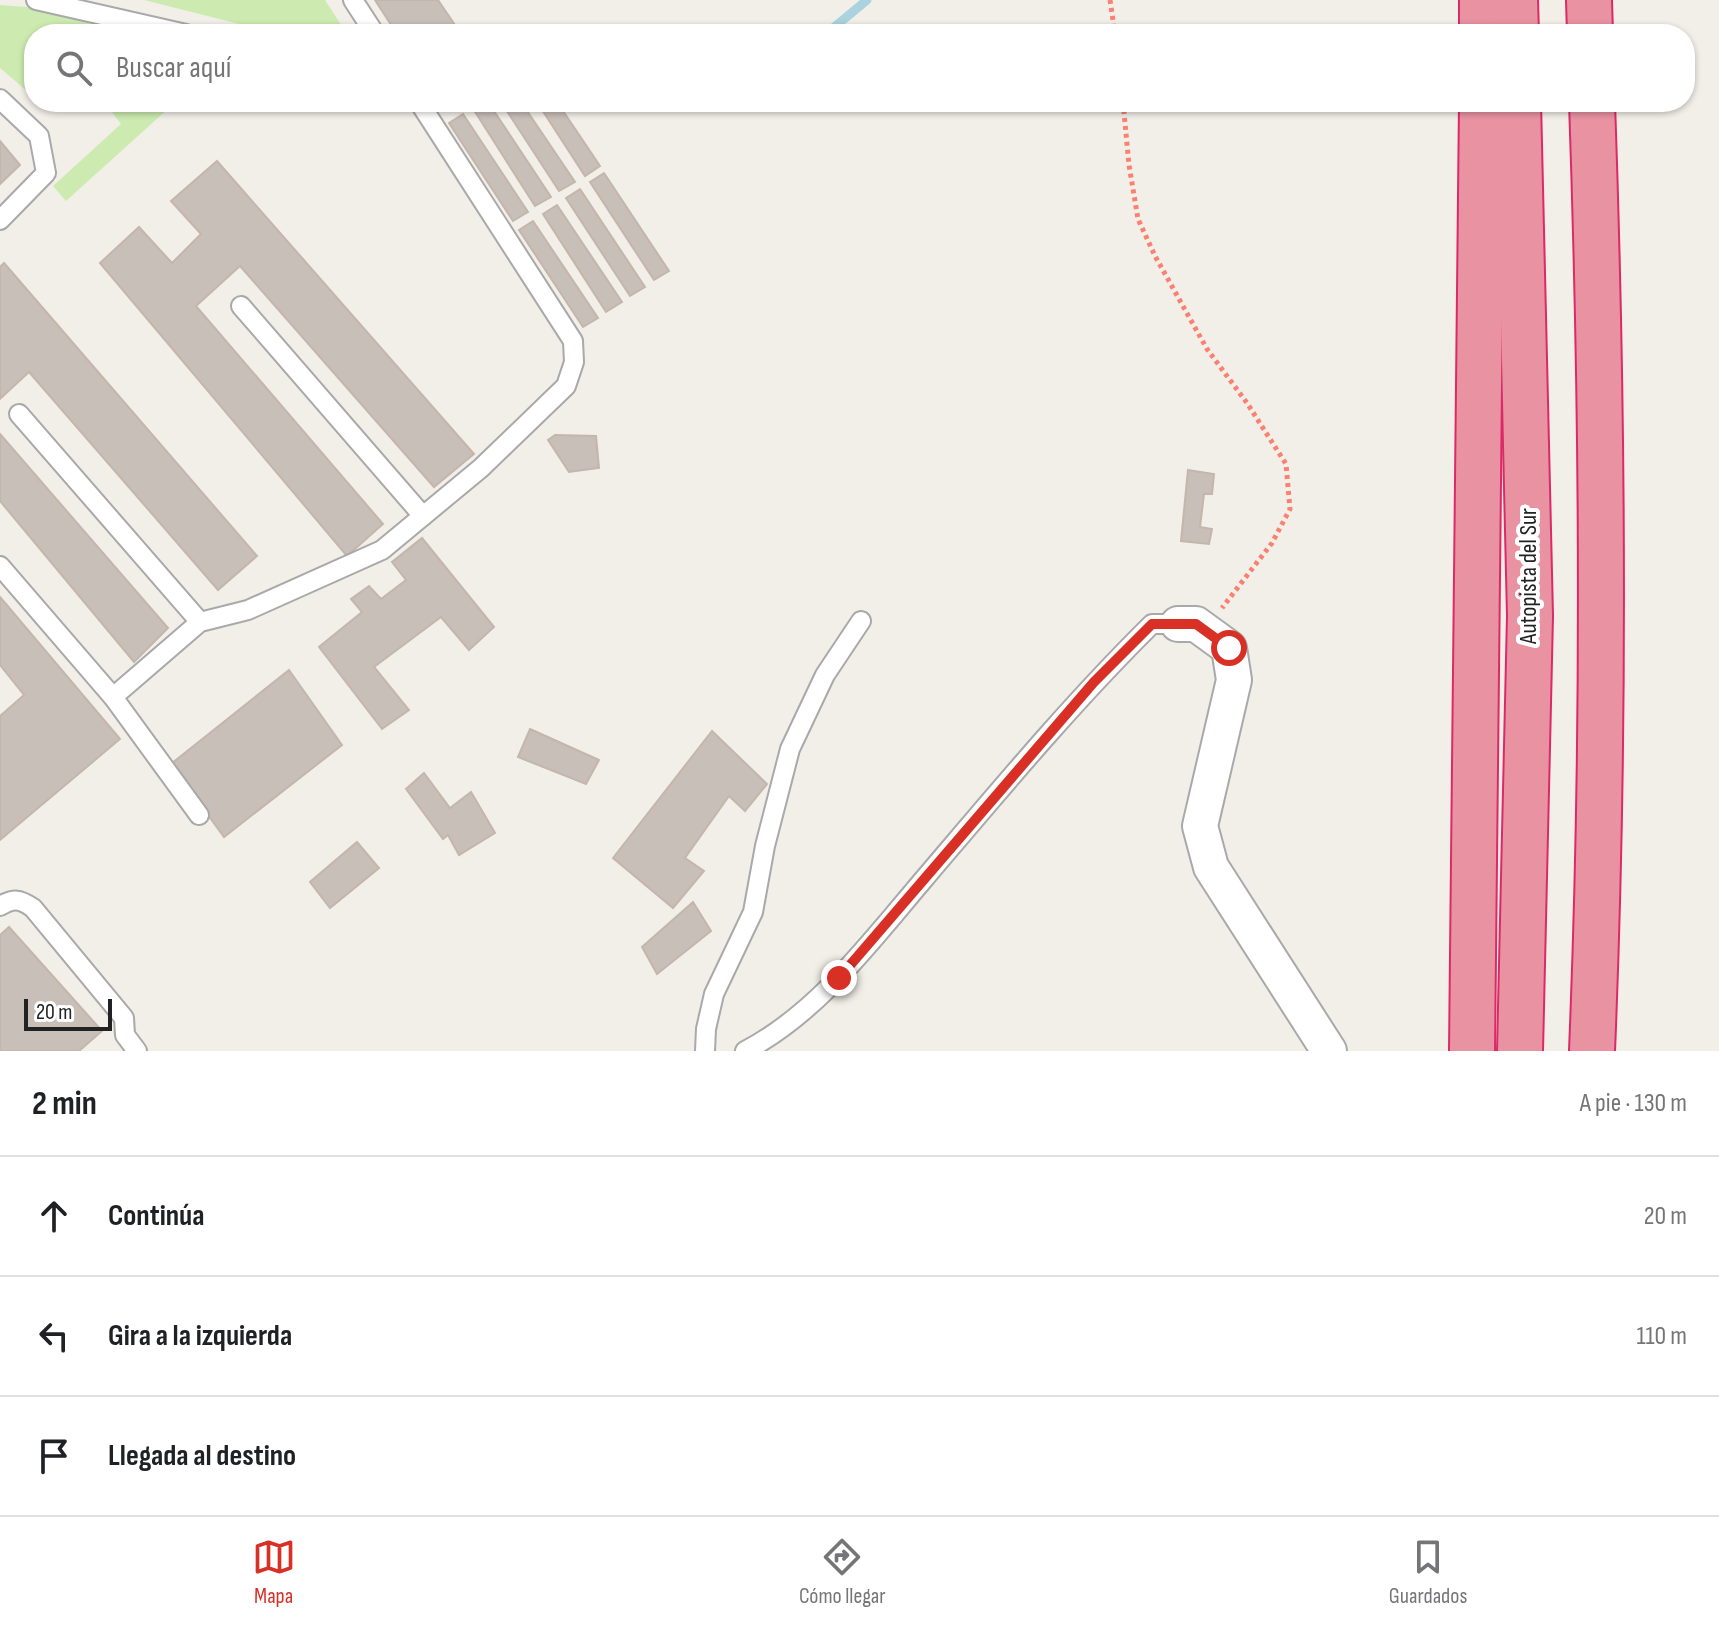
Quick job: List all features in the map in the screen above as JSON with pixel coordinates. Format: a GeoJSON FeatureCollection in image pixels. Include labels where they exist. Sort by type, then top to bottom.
{"type":"FeatureCollection","features":[{"type":"Feature","properties":{"kind":"highway"},"geometry":{"type":"LineString","coordinates":[[1482,0],[1482,24]]}},
{"type":"Feature","properties":{"kind":"highway"},"geometry":{"type":"LineString","coordinates":[[1515,0],[1516,24]]}},
{"type":"Feature","properties":{"kind":"highway"},"geometry":{"type":"LineString","coordinates":[[1589,0],[1590,24]]}},
{"type":"Feature","properties":{"kind":"highway"},"geometry":{"type":"LineString","coordinates":[[1472,1051],[1482,112]]}},
{"type":"Feature","properties":{"kind":"highway","name":"Autopista del Sur"},"geometry":{"type":"LineString","coordinates":[[1518,112],[1530,616],[1520,1051]]}},
{"type":"Feature","properties":{"kind":"highway"},"geometry":{"type":"LineString","coordinates":[[1592,112],[1598,258],[1601,624],[1592,1051]]}},
{"type":"Feature","properties":{"kind":"street"},"geometry":{"type":"LineString","coordinates":[[1191,627],[1229,648],[1234,680],[1200,826],[1211,867],[1329,1051]]}},
{"type":"Feature","properties":{"kind":"lane"},"geometry":{"type":"LineString","coordinates":[[36,0],[142,24]]}},
{"type":"Feature","properties":{"kind":"lane"},"geometry":{"type":"LineString","coordinates":[[353,0],[369,24]]}},
{"type":"Feature","properties":{"kind":"lane"},"geometry":{"type":"LineString","coordinates":[[0,99],[39,136],[46,173],[0,220]]}},
{"type":"Feature","properties":{"kind":"lane"},"geometry":{"type":"LineString","coordinates":[[113,697],[200,622],[248,610],[382,550],[481,468],[566,386],[574,362],[573,341],[425,112]]}},
{"type":"Feature","properties":{"kind":"lane"},"geometry":{"type":"LineString","coordinates":[[241,306],[423,516]]}},
{"type":"Feature","properties":{"kind":"lane"},"geometry":{"type":"LineString","coordinates":[[19,414],[200,622]]}},
{"type":"Feature","properties":{"kind":"lane"},"geometry":{"type":"LineString","coordinates":[[0,566],[113,697],[199,815]]}},
{"type":"Feature","properties":{"kind":"lane"},"geometry":{"type":"LineString","coordinates":[[705,1051],[706,1029],[714,994],[753,912],[765,846],[790,749],[825,675],[861,621]]}},
{"type":"Feature","properties":{"kind":"lane"},"geometry":{"type":"LineString","coordinates":[[745,1051],[769,1038],[839,978],[1094,682],[1152,624],[1191,627]]}},
{"type":"Feature","properties":{"kind":"lane"},"geometry":{"type":"LineString","coordinates":[[0,906],[11,900],[20,900],[33,908],[124,1018],[125,1035],[137,1051]]}},
{"type":"Feature","properties":{"kind":"path"},"geometry":{"type":"LineString","coordinates":[[1110,0],[1114,24]]}},
{"type":"Feature","properties":{"kind":"path"},"geometry":{"type":"LineString","coordinates":[[1124,112],[1138,219],[1155,256],[1207,349],[1286,464],[1290,509],[1272,543],[1191,627]]}},
{"type":"Feature","properties":{"kind":"green space"},"geometry":{"type":"Polygon","coordinates":[[[144,0],[325,0],[341,24],[239,24],[144,0]]]}},
{"type":"Feature","properties":{"kind":"green space"},"geometry":{"type":"Polygon","coordinates":[[[0,5],[27,7],[91,24],[24,24],[24,88],[0,68],[0,5]]]}},
{"type":"Feature","properties":{"kind":"green space"},"geometry":{"type":"Polygon","coordinates":[[[112,112],[164,112],[66,201],[53,186],[121,124],[112,112]]]}},
{"type":"Feature","properties":{"kind":"building"},"geometry":{"type":"Polygon","coordinates":[[[375,0],[438,0],[454,24],[391,24],[375,0]]]}},
{"type":"Feature","properties":{"kind":"building"},"geometry":{"type":"Polygon","coordinates":[[[475,112],[495,112],[551,197],[535,206],[475,112]]]}},
{"type":"Feature","properties":{"kind":"building"},"geometry":{"type":"Polygon","coordinates":[[[508,112],[528,112],[575,182],[559,191],[508,112]]]}},
{"type":"Feature","properties":{"kind":"building"},"geometry":{"type":"Polygon","coordinates":[[[543,112],[564,112],[600,166],[585,176],[543,112]]]}},
{"type":"Feature","properties":{"kind":"building"},"geometry":{"type":"Polygon","coordinates":[[[463,114],[528,212],[513,221],[449,123],[463,114]]]}},
{"type":"Feature","properties":{"kind":"building"},"geometry":{"type":"Polygon","coordinates":[[[0,141],[20,165],[0,184],[0,141]]]}},
{"type":"Feature","properties":{"kind":"building"},"geometry":{"type":"Polygon","coordinates":[[[217,161],[474,454],[434,487],[240,266],[196,306],[383,524],[347,556],[100,263],[139,227],[172,263],[201,234],[171,201],[217,161]]]}},
{"type":"Feature","properties":{"kind":"building"},"geometry":{"type":"Polygon","coordinates":[[[604,173],[669,271],[654,280],[590,182],[604,173]]]}},
{"type":"Feature","properties":{"kind":"building"},"geometry":{"type":"Polygon","coordinates":[[[580,189],[645,287],[630,296],[566,198],[580,189]]]}},
{"type":"Feature","properties":{"kind":"building"},"geometry":{"type":"Polygon","coordinates":[[[557,205],[622,302],[606,312],[543,214],[557,205]]]}},
{"type":"Feature","properties":{"kind":"building"},"geometry":{"type":"Polygon","coordinates":[[[533,221],[598,318],[583,327],[519,230],[533,221]]]}},
{"type":"Feature","properties":{"kind":"building"},"geometry":{"type":"Polygon","coordinates":[[[4,263],[257,556],[218,590],[29,372],[0,399],[0,267],[4,263]]]}},
{"type":"Feature","properties":{"kind":"building"},"geometry":{"type":"Polygon","coordinates":[[[0,434],[168,628],[134,662],[0,501],[0,434]]]}},
{"type":"Feature","properties":{"kind":"building"},"geometry":{"type":"Polygon","coordinates":[[[555,435],[596,436],[599,468],[569,472],[548,440],[555,435]]]}},
{"type":"Feature","properties":{"kind":"building"},"geometry":{"type":"Polygon","coordinates":[[[1188,470],[1214,474],[1212,494],[1204,494],[1200,527],[1212,529],[1209,544],[1181,541],[1188,470]]]}},
{"type":"Feature","properties":{"kind":"building"},"geometry":{"type":"Polygon","coordinates":[[[422,538],[494,627],[469,650],[441,617],[374,667],[409,710],[382,729],[319,647],[362,612],[351,599],[369,586],[381,599],[406,580],[392,562],[422,538]]]}},
{"type":"Feature","properties":{"kind":"building"},"geometry":{"type":"Polygon","coordinates":[[[0,597],[120,739],[0,840],[0,716],[24,695],[0,665],[0,597]]]}},
{"type":"Feature","properties":{"kind":"building"},"geometry":{"type":"Polygon","coordinates":[[[289,670],[342,745],[224,837],[171,764],[289,670]]]}},
{"type":"Feature","properties":{"kind":"building"},"geometry":{"type":"Polygon","coordinates":[[[530,729],[599,760],[586,784],[518,757],[530,729]]]}},
{"type":"Feature","properties":{"kind":"building"},"geometry":{"type":"Polygon","coordinates":[[[712,731],[767,784],[745,811],[729,796],[685,858],[704,871],[673,908],[613,858],[712,731]]]}},
{"type":"Feature","properties":{"kind":"building"},"geometry":{"type":"Polygon","coordinates":[[[424,773],[450,808],[471,792],[495,833],[459,855],[448,835],[443,839],[406,789],[424,773]]]}},
{"type":"Feature","properties":{"kind":"building"},"geometry":{"type":"Polygon","coordinates":[[[357,842],[379,868],[330,908],[310,882],[357,842]]]}},
{"type":"Feature","properties":{"kind":"building"},"geometry":{"type":"Polygon","coordinates":[[[693,902],[711,931],[657,974],[642,947],[693,902]]]}},
{"type":"Feature","properties":{"kind":"building"},"geometry":{"type":"Polygon","coordinates":[[[9,927],[102,1031],[79,1051],[0,1051],[0,935],[9,927]]]}},
{"type":"Feature","properties":{"kind":"waterway"},"geometry":{"type":"LineString","coordinates":[[838,24],[867,0]]}},
{"type":"Feature","properties":{"kind":"route"},"geometry":{"type":"LineString","coordinates":[[839,978],[1094,682],[1152,624],[1196,624],[1229,648]]}}]}
